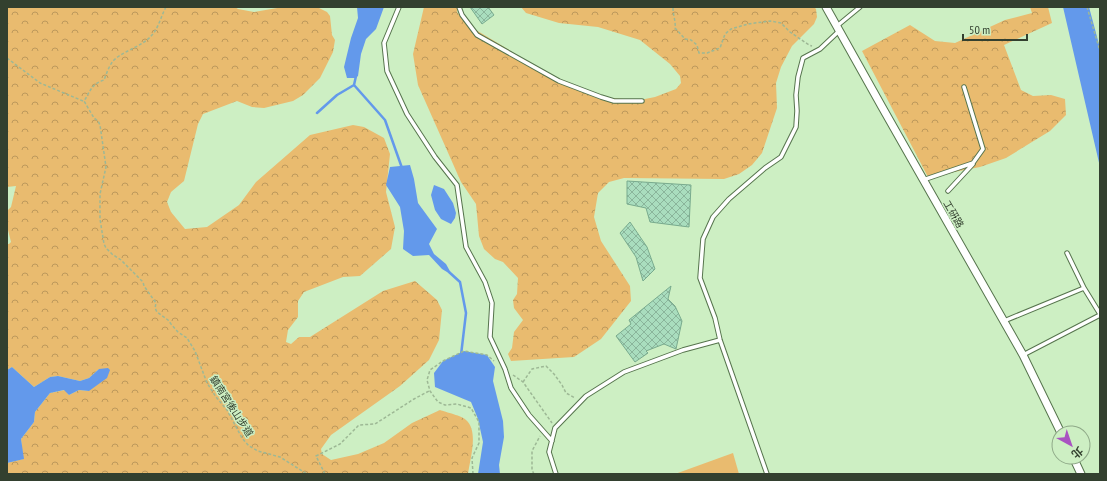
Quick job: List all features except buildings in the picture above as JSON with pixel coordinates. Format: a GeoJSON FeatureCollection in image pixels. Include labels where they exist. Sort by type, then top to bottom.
{"type":"FeatureCollection","features":[{"type":"Feature","properties":{"kind":"street","name":"工研路"},"geometry":{"type":"LineString","coordinates":[[826,7],[1023,355],[1057,425]]}},
{"type":"Feature","properties":{"kind":"lane"},"geometry":{"type":"LineString","coordinates":[[399,7],[384,43],[387,71],[407,114],[435,157],[458,185],[466,247],[485,282],[492,303],[490,337],[505,369],[511,388],[529,415],[552,441]]}},
{"type":"Feature","properties":{"kind":"lane"},"geometry":{"type":"LineString","coordinates":[[459,7],[462,15],[477,35],[559,80],[614,101],[642,101]]}},
{"type":"Feature","properties":{"kind":"lane"},"geometry":{"type":"LineString","coordinates":[[767,474],[720,340],[715,318],[700,278],[703,239],[713,217],[729,199],[765,168],[781,157],[796,127],[796,95],[803,58],[820,49],[838,28],[860,7]]}},
{"type":"Feature","properties":{"kind":"lane"},"geometry":{"type":"LineString","coordinates":[[948,191],[973,163],[983,149],[964,87]]}},
{"type":"Feature","properties":{"kind":"lane"},"geometry":{"type":"LineString","coordinates":[[923,180],[973,163]]}},
{"type":"Feature","properties":{"kind":"lane"},"geometry":{"type":"LineString","coordinates":[[1023,355],[1100,314],[1084,288],[1067,253]]}},
{"type":"Feature","properties":{"kind":"lane"},"geometry":{"type":"LineString","coordinates":[[1004,322],[1084,288]]}},
{"type":"Feature","properties":{"kind":"lane"},"geometry":{"type":"LineString","coordinates":[[556,474],[549,452],[555,428],[586,396],[624,372],[683,350],[720,340]]}},
{"type":"Feature","properties":{"kind":"path"},"geometry":{"type":"LineString","coordinates":[[7,58],[40,83],[84,101],[95,84],[104,80],[113,62],[152,35],[157,28],[166,7]]}},
{"type":"Feature","properties":{"kind":"path"},"geometry":{"type":"LineString","coordinates":[[1088,7],[1100,51]]}},
{"type":"Feature","properties":{"kind":"path"},"geometry":{"type":"LineString","coordinates":[[673,8],[676,24],[675,28],[685,39],[691,40],[697,45],[699,53],[707,53],[720,48],[725,34],[731,29],[748,24],[770,21],[781,23],[790,32],[809,45],[820,49]]}},
{"type":"Feature","properties":{"kind":"path","name":"鎮南宮後山步道"},"geometry":{"type":"LineString","coordinates":[[84,101],[100,124],[106,167],[100,194],[100,219],[106,248],[121,260],[143,282],[144,286],[156,303],[155,308],[157,312],[168,320],[178,332],[188,338],[195,351],[207,383],[227,410],[242,438],[258,451],[280,457],[307,474]]}},
{"type":"Feature","properties":{"kind":"path"},"geometry":{"type":"LineString","coordinates":[[473,474],[472,458],[479,443],[479,422],[471,408],[457,404],[445,405],[438,402],[430,391],[427,380],[430,370],[443,361],[464,351],[486,355],[523,382],[555,428]]}},
{"type":"Feature","properties":{"kind":"path"},"geometry":{"type":"LineString","coordinates":[[523,382],[532,369],[546,366],[558,379],[566,393],[581,401]]}},
{"type":"Feature","properties":{"kind":"path"},"geometry":{"type":"LineString","coordinates":[[325,474],[316,456],[340,444],[359,425],[375,424],[414,399],[430,391]]}},
{"type":"Feature","properties":{"kind":"path"},"geometry":{"type":"LineString","coordinates":[[534,474],[532,470],[532,451],[543,431]]}},
{"type":"Feature","properties":{"kind":"green space"},"geometry":{"type":"Polygon","coordinates":[[[7,7],[235,7],[254,12],[283,7],[319,8],[327,12],[330,16],[332,35],[335,40],[333,52],[320,78],[303,95],[293,101],[264,108],[252,107],[237,101],[203,114],[198,124],[184,181],[171,192],[167,202],[171,212],[185,229],[207,227],[239,205],[256,182],[310,135],[353,125],[364,127],[384,138],[390,154],[386,192],[395,227],[391,249],[360,276],[343,277],[304,292],[298,301],[298,317],[288,330],[286,342],[291,344],[299,337],[310,337],[383,291],[415,281],[437,300],[442,310],[439,340],[429,360],[400,386],[331,435],[321,449],[322,454],[331,460],[358,454],[384,443],[412,423],[440,410],[461,417],[470,425],[473,446],[468,474],[7,474],[7,463],[23,459],[21,439],[34,422],[35,412],[50,393],[65,390],[69,395],[79,390],[89,391],[99,369],[89,378],[80,381],[58,376],[50,377],[34,387],[12,367],[7,370],[7,244],[11,242],[7,226],[7,211],[11,207],[16,186],[7,187],[7,7]]]}},
{"type":"Feature","properties":{"kind":"green space"},"geometry":{"type":"Polygon","coordinates":[[[424,7],[458,7],[457,12],[466,24],[557,79],[608,98],[640,100],[655,97],[676,89],[681,83],[680,76],[670,64],[640,40],[598,27],[559,23],[526,13],[521,7],[814,7],[816,9],[817,17],[814,24],[792,46],[781,67],[776,83],[777,108],[762,153],[752,165],[739,174],[724,179],[624,178],[609,182],[598,193],[594,217],[601,241],[630,286],[631,301],[601,339],[574,357],[511,361],[508,354],[512,348],[514,332],[523,320],[514,308],[513,300],[517,294],[518,278],[503,262],[495,259],[484,249],[479,236],[476,204],[461,182],[418,85],[413,54],[424,7]]]}},
{"type":"Feature","properties":{"kind":"green space"},"geometry":{"type":"Polygon","coordinates":[[[1030,7],[1048,7],[1052,23],[1004,45],[1021,90],[1033,96],[1051,95],[1065,99],[1066,115],[1050,131],[1006,158],[980,167],[928,177],[862,51],[910,25],[935,41],[955,43],[1005,20],[1032,13],[1030,7]]]}},
{"type":"Feature","properties":{"kind":"green space"},"geometry":{"type":"Polygon","coordinates":[[[733,453],[739,474],[675,474],[733,453]]]}},
{"type":"Feature","properties":{"kind":"water"},"geometry":{"type":"Polygon","coordinates":[[[357,7],[384,7],[376,29],[366,39],[361,54],[358,76],[355,78],[347,78],[344,67],[351,38],[358,18],[357,7]]]}},
{"type":"Feature","properties":{"kind":"water"},"geometry":{"type":"Polygon","coordinates":[[[1063,7],[1089,7],[1100,48],[1100,167],[1063,7]]]}},
{"type":"Feature","properties":{"kind":"water"},"geometry":{"type":"Polygon","coordinates":[[[410,165],[418,203],[437,229],[429,244],[434,254],[446,264],[452,275],[442,269],[429,255],[413,256],[403,249],[404,231],[400,207],[386,185],[390,167],[410,165]]]}},
{"type":"Feature","properties":{"kind":"water"},"geometry":{"type":"Polygon","coordinates":[[[434,185],[444,189],[453,203],[456,213],[451,224],[441,219],[435,210],[431,195],[434,185]]]}},
{"type":"Feature","properties":{"kind":"water"},"geometry":{"type":"Polygon","coordinates":[[[464,351],[487,355],[495,367],[493,381],[503,421],[504,437],[499,465],[500,474],[478,474],[483,442],[478,419],[471,402],[435,387],[434,373],[443,361],[464,351]]]}},
{"type":"Feature","properties":{"kind":"water"},"geometry":{"type":"Polygon","coordinates":[[[12,367],[34,387],[50,377],[58,376],[80,381],[89,378],[99,369],[108,368],[110,370],[107,378],[89,391],[79,390],[69,395],[64,390],[50,393],[35,412],[34,422],[21,439],[24,459],[7,463],[7,370],[12,367]]]}},
{"type":"Feature","properties":{"kind":"waterway"},"geometry":{"type":"LineString","coordinates":[[356,76],[354,85],[385,120],[402,168]]}},
{"type":"Feature","properties":{"kind":"waterway"},"geometry":{"type":"LineString","coordinates":[[317,113],[337,95],[354,85]]}},
{"type":"Feature","properties":{"kind":"waterway"},"geometry":{"type":"LineString","coordinates":[[449,272],[460,282],[466,313],[461,355]]}}]}
